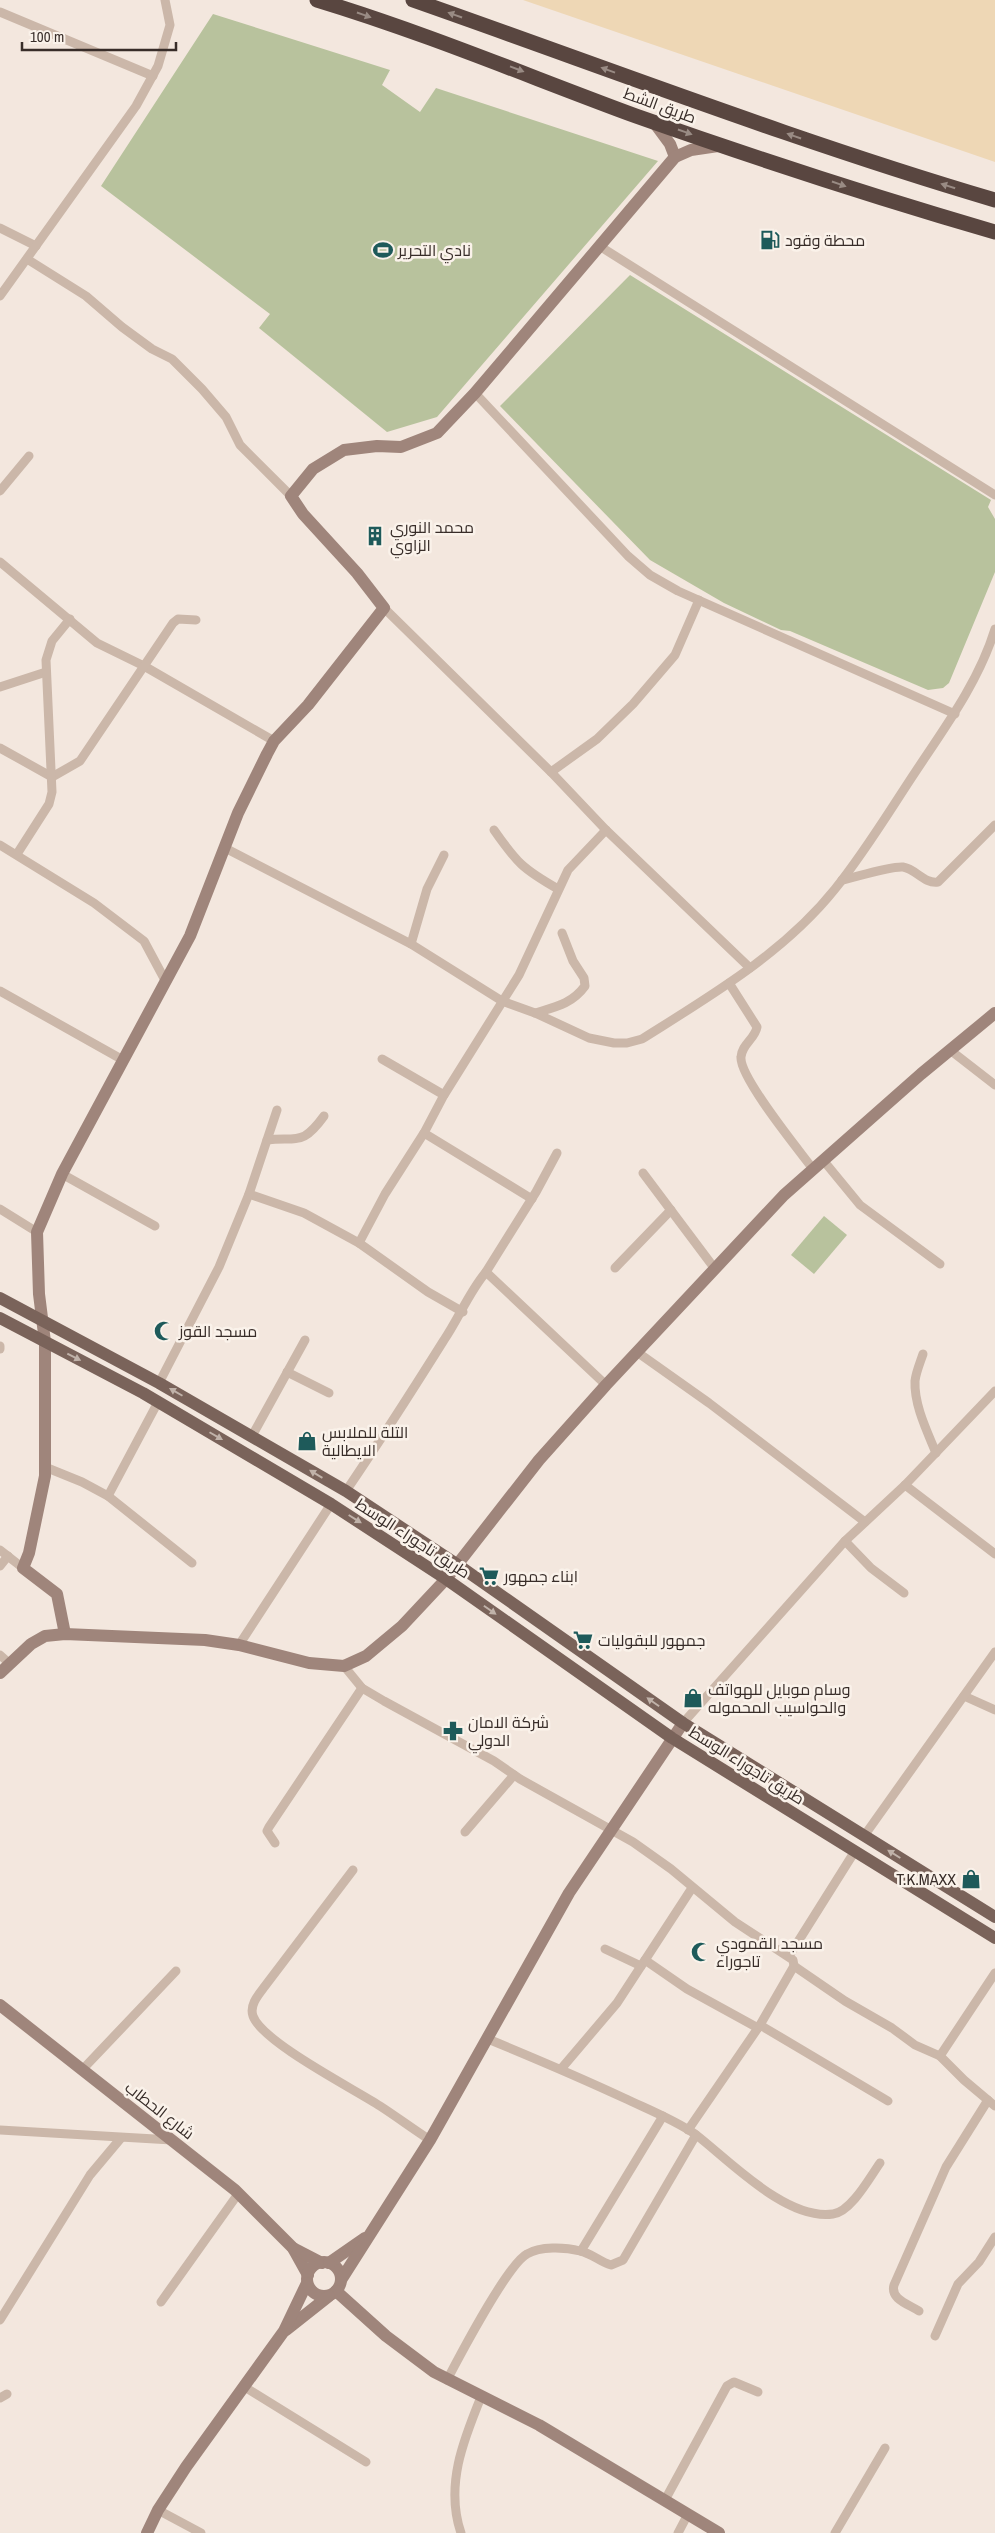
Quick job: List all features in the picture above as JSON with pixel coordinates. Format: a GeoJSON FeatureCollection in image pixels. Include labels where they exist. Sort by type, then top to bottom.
{"type":"FeatureCollection","features":[{"type":"Feature","properties":{"kind":"highway","name":"طريق الشط"},"geometry":{"type":"LineString","coordinates":[[317,0],[492,60],[724,146],[899,204],[995,232]]}},
{"type":"Feature","properties":{"kind":"highway","name":"طريق الشط"},"geometry":{"type":"LineString","coordinates":[[413,0],[703,106],[897,171],[995,200]]}},
{"type":"Feature","properties":{"kind":"main road"},"geometry":{"type":"LineString","coordinates":[[0,1298],[159,1382],[346,1492],[458,1565],[683,1722],[995,1917]]}},
{"type":"Feature","properties":{"kind":"main road","name":"طريق تاجوراء الوسط"},"geometry":{"type":"LineString","coordinates":[[0,1318],[158,1402],[331,1504],[446,1579],[672,1738],[995,1938]]}},
{"type":"Feature","properties":{"kind":"street"},"geometry":{"type":"LineString","coordinates":[[0,296],[136,106],[153,76],[158,66],[170,25],[165,0]]}},
{"type":"Feature","properties":{"kind":"street"},"geometry":{"type":"LineString","coordinates":[[0,12],[153,76]]}},
{"type":"Feature","properties":{"kind":"street"},"geometry":{"type":"LineString","coordinates":[[654,121],[666,138],[675,157]]}},
{"type":"Feature","properties":{"kind":"street"},"geometry":{"type":"LineString","coordinates":[[291,496],[313,469],[344,450],[377,446],[401,447],[437,433],[475,393],[675,157],[707,146],[724,146]]}},
{"type":"Feature","properties":{"kind":"street"},"geometry":{"type":"LineString","coordinates":[[0,228],[36,246]]}},
{"type":"Feature","properties":{"kind":"street"},"geometry":{"type":"LineString","coordinates":[[600,247],[995,495]]}},
{"type":"Feature","properties":{"kind":"street"},"geometry":{"type":"LineString","coordinates":[[27,259],[86,296],[122,327],[152,349],[172,359],[202,389],[226,417],[240,445],[291,496],[303,514],[357,573],[384,608],[551,772],[606,830],[750,968]]}},
{"type":"Feature","properties":{"kind":"street"},"geometry":{"type":"LineString","coordinates":[[475,393],[628,556],[650,575],[699,600],[955,714]]}},
{"type":"Feature","properties":{"kind":"street"},"geometry":{"type":"LineString","coordinates":[[0,491],[29,456]]}},
{"type":"Feature","properties":{"kind":"street"},"geometry":{"type":"LineString","coordinates":[[0,562],[103,646],[144,666],[274,742]]}},
{"type":"Feature","properties":{"kind":"street"},"geometry":{"type":"LineString","coordinates":[[551,772],[597,739],[633,704],[675,655],[699,600]]}},
{"type":"Feature","properties":{"kind":"street"},"geometry":{"type":"LineString","coordinates":[[23,1568],[29,1553],[42,1497],[45,1467],[45,1342],[39,1294],[37,1232],[62,1174],[190,936],[238,813],[274,742],[308,705],[384,608]]}},
{"type":"Feature","properties":{"kind":"street"},"geometry":{"type":"LineString","coordinates":[[52,777],[80,761],[167,631],[178,618],[196,620]]}},
{"type":"Feature","properties":{"kind":"street"},"geometry":{"type":"LineString","coordinates":[[17,854],[48,804],[52,792],[46,672],[48,650],[70,619]]}},
{"type":"Feature","properties":{"kind":"street"},"geometry":{"type":"LineString","coordinates":[[225,848],[411,944],[502,1001],[535,1012],[589,1038],[614,1044],[642,1039],[750,968],[811,916],[842,880],[955,714],[994,633]]}},
{"type":"Feature","properties":{"kind":"street"},"geometry":{"type":"LineString","coordinates":[[0,687],[46,672]]}},
{"type":"Feature","properties":{"kind":"street"},"geometry":{"type":"LineString","coordinates":[[0,748],[52,777]]}},
{"type":"Feature","properties":{"kind":"street"},"geometry":{"type":"LineString","coordinates":[[842,880],[900,867],[910,870],[931,882],[938,882],[995,825]]}},
{"type":"Feature","properties":{"kind":"street"},"geometry":{"type":"LineString","coordinates":[[494,830],[516,861],[529,872],[558,889]]}},
{"type":"Feature","properties":{"kind":"street"},"geometry":{"type":"LineString","coordinates":[[359,1242],[385,1194],[519,975],[568,870],[606,830]]}},
{"type":"Feature","properties":{"kind":"street"},"geometry":{"type":"LineString","coordinates":[[0,845],[94,903],[144,941],[166,982]]}},
{"type":"Feature","properties":{"kind":"street"},"geometry":{"type":"LineString","coordinates":[[411,944],[427,889],[444,855]]}},
{"type":"Feature","properties":{"kind":"street"},"geometry":{"type":"LineString","coordinates":[[535,1012],[576,998],[584,986],[584,978],[573,961],[562,933]]}},
{"type":"Feature","properties":{"kind":"street"},"geometry":{"type":"LineString","coordinates":[[729,983],[757,1027],[742,1050],[742,1068],[752,1085],[813,1168]]}},
{"type":"Feature","properties":{"kind":"street"},"geometry":{"type":"LineString","coordinates":[[0,991],[123,1060]]}},
{"type":"Feature","properties":{"kind":"street"},"geometry":{"type":"LineString","coordinates":[[0,1673],[5,1659],[45,1636],[65,1634],[206,1640],[239,1645],[309,1662],[344,1666],[366,1656],[390,1638],[446,1579],[518,1486],[606,1384],[784,1195],[813,1168],[995,1013]]}},
{"type":"Feature","properties":{"kind":"street"},"geometry":{"type":"LineString","coordinates":[[950,1050],[995,1085]]}},
{"type":"Feature","properties":{"kind":"street"},"geometry":{"type":"LineString","coordinates":[[382,1059],[444,1096]]}},
{"type":"Feature","properties":{"kind":"street"},"geometry":{"type":"LineString","coordinates":[[159,1382],[219,1268],[249,1194],[277,1110]]}},
{"type":"Feature","properties":{"kind":"street"},"geometry":{"type":"LineString","coordinates":[[267,1140],[286,1138],[297,1140],[313,1131],[324,1116]]}},
{"type":"Feature","properties":{"kind":"street"},"geometry":{"type":"LineString","coordinates":[[424,1133],[532,1200]]}},
{"type":"Feature","properties":{"kind":"street"},"geometry":{"type":"LineString","coordinates":[[346,1492],[463,1312],[473,1289],[532,1200],[557,1154]]}},
{"type":"Feature","properties":{"kind":"street"},"geometry":{"type":"LineString","coordinates":[[823,1160],[860,1205],[940,1264]]}},
{"type":"Feature","properties":{"kind":"street"},"geometry":{"type":"LineString","coordinates":[[62,1174],[155,1226]]}},
{"type":"Feature","properties":{"kind":"street"},"geometry":{"type":"LineString","coordinates":[[643,1174],[715,1269]]}},
{"type":"Feature","properties":{"kind":"street"},"geometry":{"type":"LineString","coordinates":[[249,1194],[304,1213],[359,1242],[428,1292],[463,1312]]}},
{"type":"Feature","properties":{"kind":"street"},"geometry":{"type":"LineString","coordinates":[[0,1209],[37,1232]]}},
{"type":"Feature","properties":{"kind":"street"},"geometry":{"type":"LineString","coordinates":[[615,1268],[671,1210]]}},
{"type":"Feature","properties":{"kind":"street"},"geometry":{"type":"LineString","coordinates":[[486,1272],[606,1384]]}},
{"type":"Feature","properties":{"kind":"street"},"geometry":{"type":"LineString","coordinates":[[252,1436],[305,1340]]}},
{"type":"Feature","properties":{"kind":"street"},"geometry":{"type":"LineString","coordinates":[[637,1352],[709,1403],[865,1522]]}},
{"type":"Feature","properties":{"kind":"street"},"geometry":{"type":"LineString","coordinates":[[923,1354],[917,1373],[916,1388],[926,1427],[936,1453]]}},
{"type":"Feature","properties":{"kind":"street"},"geometry":{"type":"LineString","coordinates":[[287,1372],[329,1393]]}},
{"type":"Feature","properties":{"kind":"street"},"geometry":{"type":"LineString","coordinates":[[284,2331],[335,2289],[367,2236],[430,2140],[556,1914],[611,1828],[683,1722],[846,1541],[905,1485],[995,1391]]}},
{"type":"Feature","properties":{"kind":"street"},"geometry":{"type":"LineString","coordinates":[[108,1496],[158,1402]]}},
{"type":"Feature","properties":{"kind":"street"},"geometry":{"type":"LineString","coordinates":[[45,1467],[82,1482],[108,1496],[192,1563]]}},
{"type":"Feature","properties":{"kind":"street"},"geometry":{"type":"LineString","coordinates":[[905,1485],[995,1554]]}},
{"type":"Feature","properties":{"kind":"street"},"geometry":{"type":"LineString","coordinates":[[239,1645],[331,1504]]}},
{"type":"Feature","properties":{"kind":"street"},"geometry":{"type":"LineString","coordinates":[[846,1541],[871,1568],[904,1593]]}},
{"type":"Feature","properties":{"kind":"street"},"geometry":{"type":"LineString","coordinates":[[0,1566],[4,1553],[56,1594],[65,1634]]}},
{"type":"Feature","properties":{"kind":"street"},"geometry":{"type":"LineString","coordinates":[[864,1836],[995,1652]]}},
{"type":"Feature","properties":{"kind":"street"},"geometry":{"type":"LineString","coordinates":[[344,1666],[362,1688],[611,1828],[652,1855],[735,1922],[789,1956],[794,1966],[845,2001],[892,2028],[915,2045],[940,2056],[995,2106]]}},
{"type":"Feature","properties":{"kind":"street"},"geometry":{"type":"LineString","coordinates":[[275,1843],[269,1837],[267,1831],[269,1827],[362,1688]]}},
{"type":"Feature","properties":{"kind":"street"},"geometry":{"type":"LineString","coordinates":[[964,1696],[995,1710]]}},
{"type":"Feature","properties":{"kind":"street"},"geometry":{"type":"LineString","coordinates":[[465,1832],[514,1775]]}},
{"type":"Feature","properties":{"kind":"street"},"geometry":{"type":"LineString","coordinates":[[789,1956],[855,1851]]}},
{"type":"Feature","properties":{"kind":"street"},"geometry":{"type":"LineString","coordinates":[[353,1870],[265,1986],[252,2009],[253,2016],[258,2025],[290,2050],[380,2105],[430,2140]]}},
{"type":"Feature","properties":{"kind":"street"},"geometry":{"type":"LineString","coordinates":[[561,2069],[613,2008],[692,1888]]}},
{"type":"Feature","properties":{"kind":"street"},"geometry":{"type":"LineString","coordinates":[[605,1949],[643,1963],[687,1989],[759,2026],[888,2101]]}},
{"type":"Feature","properties":{"kind":"street"},"geometry":{"type":"LineString","coordinates":[[447,2380],[518,2261],[532,2251],[543,2249],[581,2251],[611,2265],[623,2260],[692,2132],[759,2026],[794,1966]]}},
{"type":"Feature","properties":{"kind":"street"},"geometry":{"type":"LineString","coordinates":[[82,2070],[176,1971]]}},
{"type":"Feature","properties":{"kind":"street"},"geometry":{"type":"LineString","coordinates":[[940,2056],[995,1972]]}},
{"type":"Feature","properties":{"kind":"street","name":"شارع الحطاب"},"geometry":{"type":"LineString","coordinates":[[0,2005],[238,2194],[294,2248],[326,2263]]}},
{"type":"Feature","properties":{"kind":"street"},"geometry":{"type":"LineString","coordinates":[[488,2039],[561,2069],[663,2116],[692,2132],[760,2188],[800,2208],[831,2215],[844,2210],[880,2162]]}},
{"type":"Feature","properties":{"kind":"street"},"geometry":{"type":"LineString","coordinates":[[919,2311],[895,2296],[892,2291],[946,2167],[988,2100]]}},
{"type":"Feature","properties":{"kind":"street"},"geometry":{"type":"LineString","coordinates":[[581,2251],[663,2116]]}},
{"type":"Feature","properties":{"kind":"street"},"geometry":{"type":"LineString","coordinates":[[0,2130],[172,2140]]}},
{"type":"Feature","properties":{"kind":"street"},"geometry":{"type":"LineString","coordinates":[[0,2320],[90,2175],[121,2138]]}},
{"type":"Feature","properties":{"kind":"street"},"geometry":{"type":"LineString","coordinates":[[161,2302],[238,2194]]}},
{"type":"Feature","properties":{"kind":"street"},"geometry":{"type":"LineString","coordinates":[[147,2533],[158,2510],[243,2386],[284,2331],[313,2267],[326,2263],[367,2236]]}},
{"type":"Feature","properties":{"kind":"street"},"geometry":{"type":"LineString","coordinates":[[935,2336],[958,2284],[979,2262],[995,2237]]}},
{"type":"Feature","properties":{"kind":"street","name":"شارع الحطاب"},"geometry":{"type":"LineString","coordinates":[[294,2248],[307,2279]]}},
{"type":"Feature","properties":{"kind":"street"},"geometry":{"type":"LineString","coordinates":[[326,2263],[338,2270],[335,2289]]}},
{"type":"Feature","properties":{"kind":"street"},"geometry":{"type":"LineString","coordinates":[[307,2279],[315,2294],[335,2289]]}},
{"type":"Feature","properties":{"kind":"street"},"geometry":{"type":"LineString","coordinates":[[335,2289],[386,2336],[447,2380],[480,2398],[539,2425],[719,2533]]}},
{"type":"Feature","properties":{"kind":"street"},"geometry":{"type":"LineString","coordinates":[[665,2500],[727,2386],[734,2382],[758,2392]]}},
{"type":"Feature","properties":{"kind":"street"},"geometry":{"type":"LineString","coordinates":[[243,2386],[366,2462]]}},
{"type":"Feature","properties":{"kind":"street"},"geometry":{"type":"LineString","coordinates":[[461,2533],[454,2505],[456,2478],[463,2442],[480,2398]]}},
{"type":"Feature","properties":{"kind":"street"},"geometry":{"type":"LineString","coordinates":[[834,2533],[885,2448]]}},
{"type":"Feature","properties":{"kind":"street"},"geometry":{"type":"LineString","coordinates":[[158,2510],[201,2533]]}},
{"type":"Feature","properties":{"kind":"street"},"geometry":{"type":"LineString","coordinates":[[678,2533],[688,2514]]}},
{"type":"Feature","properties":{"kind":"green space","name":"نادي التحرير"},"geometry":{"type":"Polygon","coordinates":[[[213,14],[390,70],[382,85],[420,112],[436,88],[658,161],[437,417],[387,432],[259,328],[270,314],[101,186],[213,14]]]}},
{"type":"Feature","properties":{"kind":"green space"},"geometry":{"type":"Polygon","coordinates":[[[630,275],[991,500],[988,507],[995,519],[995,572],[949,683],[943,688],[928,690],[790,631],[781,630],[724,603],[650,560],[500,406],[630,275]]]}},
{"type":"Feature","properties":{"kind":"green space"},"geometry":{"type":"Polygon","coordinates":[[[824,1216],[847,1235],[814,1274],[791,1255],[824,1216]]]}},
{"type":"Feature","properties":{"kind":"sand"},"geometry":{"type":"Polygon","coordinates":[[[523,0],[995,0],[995,162],[523,0]]]}},
{"type":"Feature","properties":{"kind":"place","name":"محطة وقود"},"geometry":{"type":"Point","coordinates":[770,240]}},
{"type":"Feature","properties":{"kind":"place","name":"نادي التحرير"},"geometry":{"type":"Point","coordinates":[383,250]}},
{"type":"Feature","properties":{"kind":"place","name":"محمد النوري الزاوي"},"geometry":{"type":"Point","coordinates":[375,536]}},
{"type":"Feature","properties":{"kind":"place","name":"مسجد القوز"},"geometry":{"type":"Point","coordinates":[164,1331]}},
{"type":"Feature","properties":{"kind":"place","name":"التلة للملابس الايطالية"},"geometry":{"type":"Point","coordinates":[307,1441]}},
{"type":"Feature","properties":{"kind":"place","name":"ابناء جمهور"},"geometry":{"type":"Point","coordinates":[489,1576]}},
{"type":"Feature","properties":{"kind":"place","name":"جمهور للبقوليات"},"geometry":{"type":"Point","coordinates":[583,1640]}},
{"type":"Feature","properties":{"kind":"place","name":"وسام موبايل للهواتف والحواسيب المحموله"},"geometry":{"type":"Point","coordinates":[693,1698]}},
{"type":"Feature","properties":{"kind":"place","name":"شركة الامان الدولي"},"geometry":{"type":"Point","coordinates":[453,1731]}},
{"type":"Feature","properties":{"kind":"place","name":"T.K.MAXX"},"geometry":{"type":"Point","coordinates":[971,1879]}},
{"type":"Feature","properties":{"kind":"place","name":"مسجد القمودي تاجوراء"},"geometry":{"type":"Point","coordinates":[701,1952]}}]}
